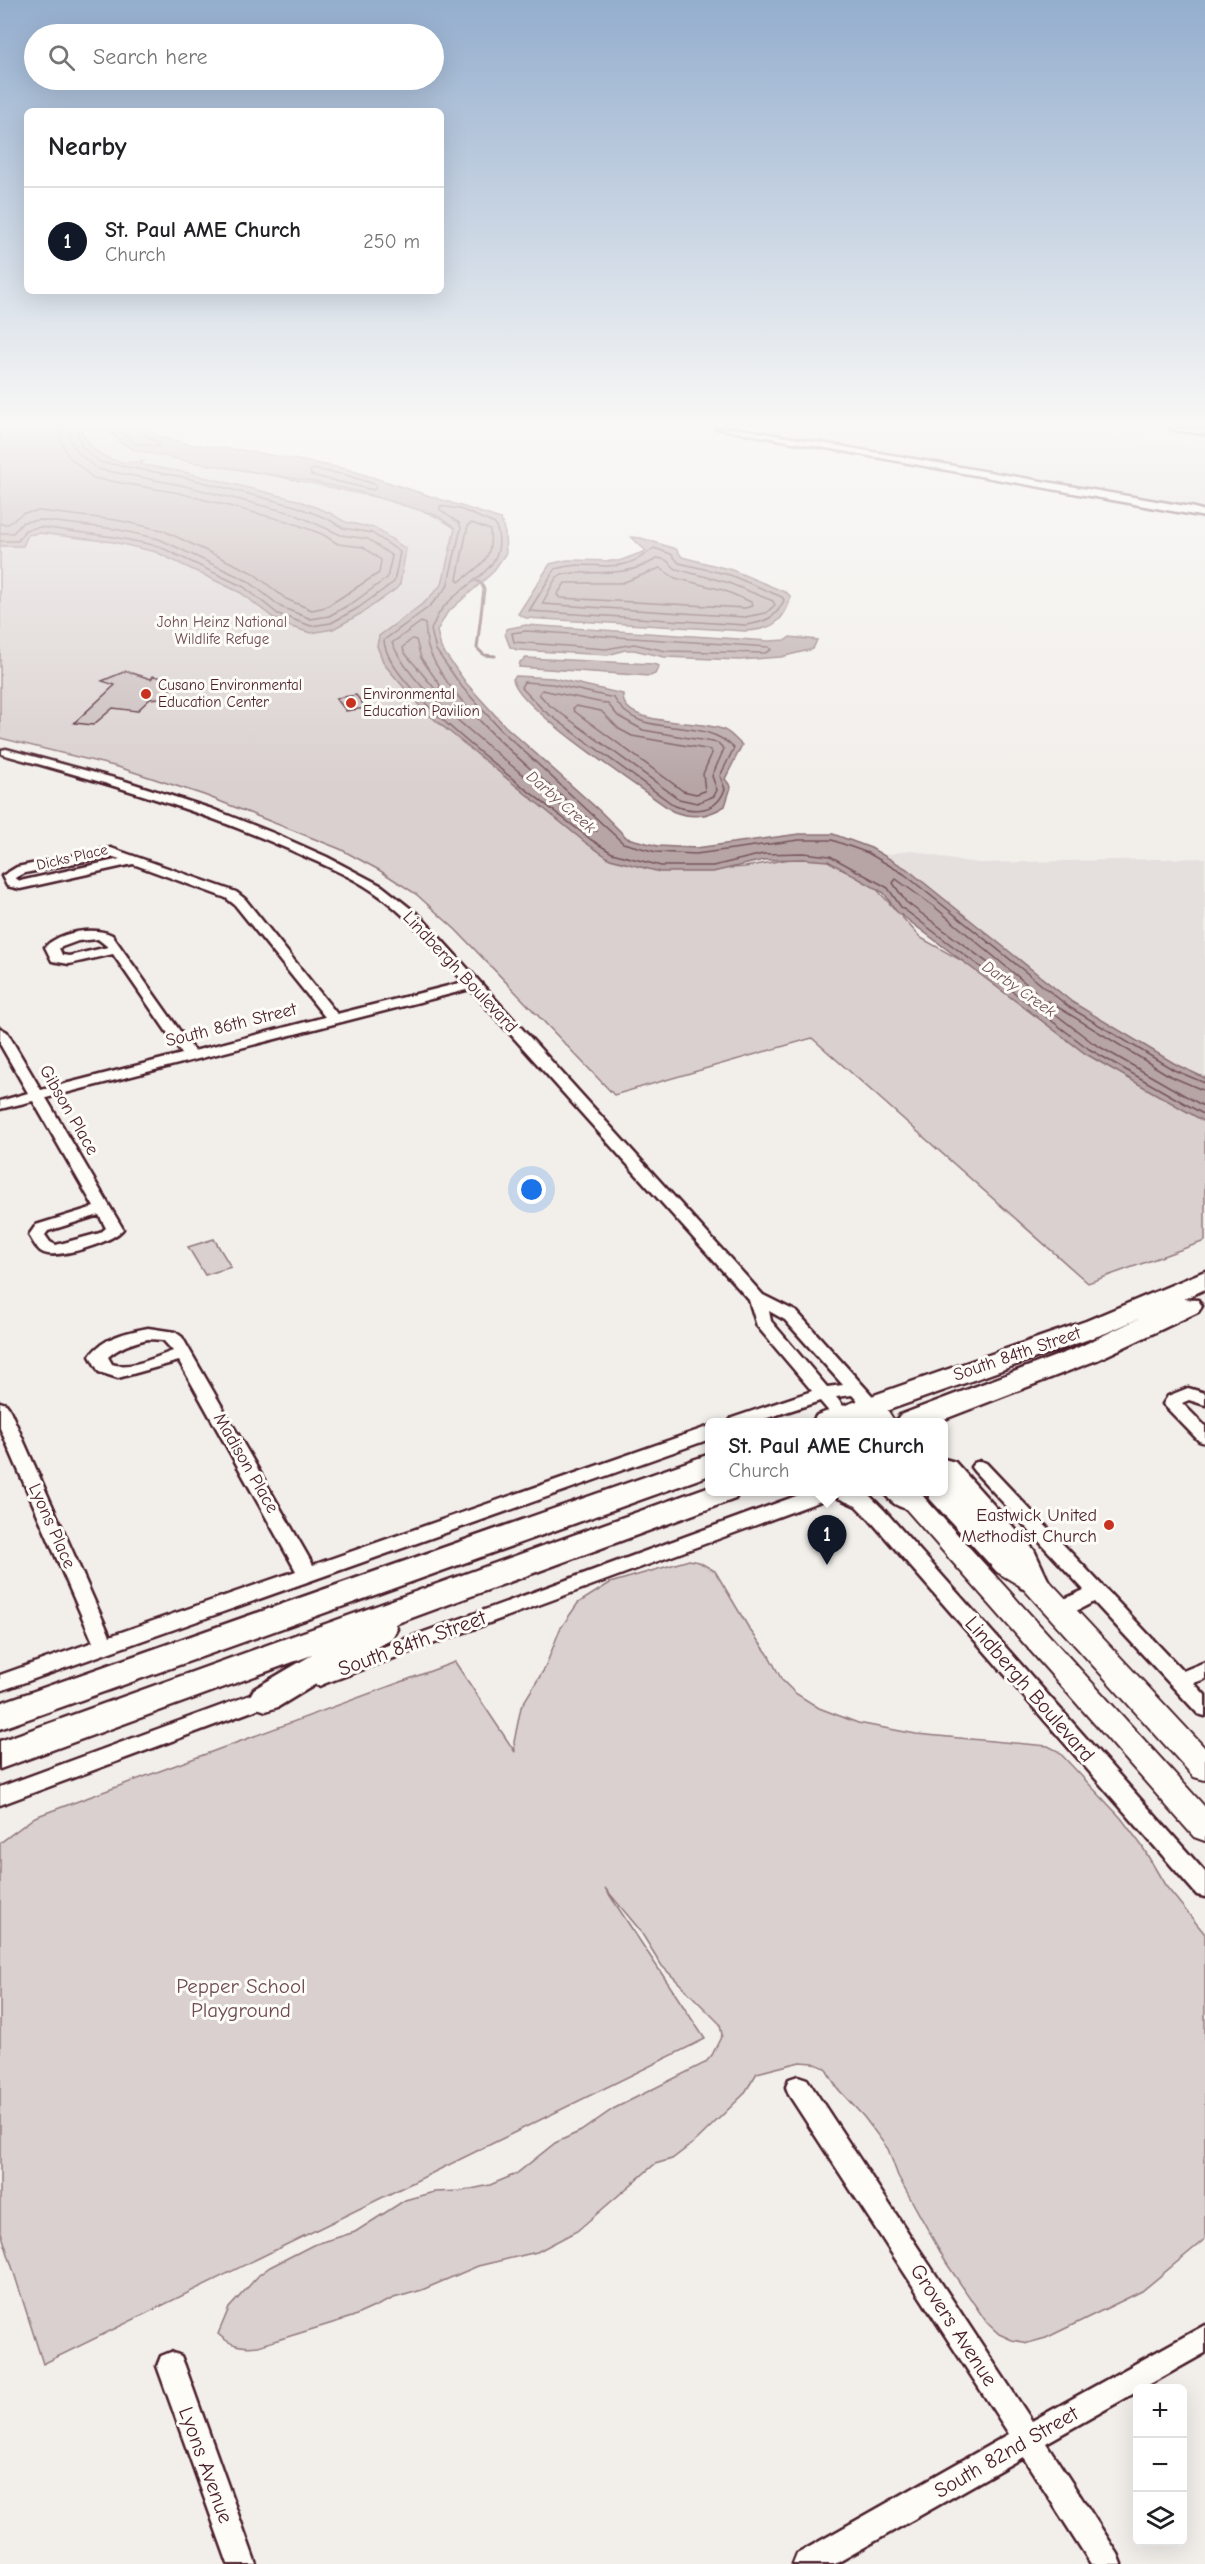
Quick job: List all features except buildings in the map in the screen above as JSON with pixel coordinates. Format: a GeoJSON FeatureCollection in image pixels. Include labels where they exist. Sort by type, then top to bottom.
{"type":"FeatureCollection","features":[{"type":"Feature","properties":{"kind":"main road","name":"South 84th Street"},"geometry":{"type":"LineString","coordinates":[[844,1418],[871,1406],[1096,1327],[1205,1279]]}},
{"type":"Feature","properties":{"kind":"main road","name":"South 84th Street"},"geometry":{"type":"LineString","coordinates":[[921,1418],[1087,1354],[1205,1298]]}},
{"type":"Feature","properties":{"kind":"main road"},"geometry":{"type":"LineString","coordinates":[[948,1422],[975,1398]]}},
{"type":"Feature","properties":{"kind":"main road"},"geometry":{"type":"LineString","coordinates":[[0,1716],[705,1466]]}},
{"type":"Feature","properties":{"kind":"main road"},"geometry":{"type":"LineString","coordinates":[[948,1473],[1023,1557],[1032,1580]]}},
{"type":"Feature","properties":{"kind":"main road","name":"South 84th Street"},"geometry":{"type":"LineString","coordinates":[[0,1755],[710,1496]]}},
{"type":"Feature","properties":{"kind":"main road","name":"Lindbergh Boulevard"},"geometry":{"type":"LineString","coordinates":[[907,1496],[1205,1828]]}},
{"type":"Feature","properties":{"kind":"main road"},"geometry":{"type":"LineString","coordinates":[[945,1496],[1007,1565],[1032,1580],[1205,1768]]}},
{"type":"Feature","properties":{"kind":"main road"},"geometry":{"type":"LineString","coordinates":[[266,1698],[436,1596]]}},
{"type":"Feature","properties":{"kind":"street","name":"Lindbergh Boulevard"},"geometry":{"type":"LineString","coordinates":[[6,752],[121,783],[208,812],[323,860],[378,889],[415,919],[757,1299],[791,1316],[871,1406]]}},
{"type":"Feature","properties":{"kind":"street","name":"Dicks Place"},"geometry":{"type":"LineString","coordinates":[[135,860],[20,885],[11,883],[9,876],[21,870],[106,852],[116,853],[135,860],[237,899],[334,1019]]}},
{"type":"Feature","properties":{"kind":"street"},"geometry":{"type":"LineString","coordinates":[[116,949],[190,1056]]}},
{"type":"Feature","properties":{"kind":"street","name":"South 86th Street"},"geometry":{"type":"LineString","coordinates":[[0,1105],[472,984]]}},
{"type":"Feature","properties":{"kind":"street","name":"Gibson Place"},"geometry":{"type":"LineString","coordinates":[[0,1032],[103,1209]]}},
{"type":"Feature","properties":{"kind":"street","name":"Lindbergh Boulevard"},"geometry":{"type":"LineString","coordinates":[[757,1299],[763,1322],[824,1393],[838,1418]]}},
{"type":"Feature","properties":{"kind":"street","name":"Madison Place"},"geometry":{"type":"LineString","coordinates":[[184,1354],[307,1574]]}},
{"type":"Feature","properties":{"kind":"street","name":"South 84th Street"},"geometry":{"type":"LineString","coordinates":[[750,1418],[824,1393],[871,1406]]}},
{"type":"Feature","properties":{"kind":"street"},"geometry":{"type":"LineString","coordinates":[[1201,1428],[1172,1404],[1174,1400],[1188,1394],[1205,1399]]}},
{"type":"Feature","properties":{"kind":"street","name":"Lyons Place"},"geometry":{"type":"LineString","coordinates":[[0,1408],[104,1645]]}},
{"type":"Feature","properties":{"kind":"street"},"geometry":{"type":"LineString","coordinates":[[0,1683],[705,1434]]}},
{"type":"Feature","properties":{"kind":"street"},"geometry":{"type":"LineString","coordinates":[[980,1467],[1205,1708]]}},
{"type":"Feature","properties":{"kind":"street","name":"South 84th Street"},"geometry":{"type":"LineString","coordinates":[[0,1796],[811,1496]]}},
{"type":"Feature","properties":{"kind":"street","name":"Lindbergh Boulevard"},"geometry":{"type":"LineString","coordinates":[[853,1496],[864,1501],[877,1515],[1205,1888]]}},
{"type":"Feature","properties":{"kind":"street"},"geometry":{"type":"LineString","coordinates":[[1058,1610],[1098,1592]]}},
{"type":"Feature","properties":{"kind":"street"},"geometry":{"type":"LineString","coordinates":[[1180,1681],[1205,1670]]}},
{"type":"Feature","properties":{"kind":"street","name":"Grovers Avenue"},"geometry":{"type":"LineString","coordinates":[[798,2087],[886,2219],[1108,2564]]}},
{"type":"Feature","properties":{"kind":"street","name":"South 82nd Street"},"geometry":{"type":"LineString","coordinates":[[807,2564],[1205,2338]]}},
{"type":"Feature","properties":{"kind":"street","name":"Lyons Avenue"},"geometry":{"type":"LineString","coordinates":[[171,2366],[242,2564]]}},
{"type":"Feature","properties":{"kind":"shaded area"},"geometry":{"type":"Polygon","coordinates":[[[911,850],[948,859],[979,863],[1205,858],[1205,1078],[1177,1065],[1072,1002],[907,869],[885,855],[911,850]]]}},
{"type":"Feature","properties":{"kind":"green space","name":"John Heinz National Wildlife Refuge"},"geometry":{"type":"Polygon","coordinates":[[[0,548],[464,548],[465,555],[431,600],[424,708],[441,725],[613,858],[622,862],[662,870],[690,871],[824,857],[872,884],[921,938],[998,981],[1095,1059],[1205,1117],[1205,1241],[1088,1283],[812,1038],[614,1095],[456,930],[416,894],[379,870],[340,849],[204,795],[118,767],[0,738],[0,548]]]}},
{"type":"Feature","properties":{"kind":"green space"},"geometry":{"type":"Polygon","coordinates":[[[214,1239],[231,1267],[205,1275],[188,1247],[214,1239]]]}},
{"type":"Feature","properties":{"kind":"green space","name":"Pepper School Playground"},"geometry":{"type":"Polygon","coordinates":[[[689,1560],[699,1562],[715,1571],[782,1680],[795,1693],[819,1708],[858,1723],[916,1734],[1048,1746],[1058,1751],[1121,1818],[1142,1846],[1165,1885],[1205,1934],[1205,2239],[1142,2291],[1046,2338],[1028,2343],[1012,2340],[999,2334],[987,2323],[947,2264],[898,2176],[888,2149],[864,2117],[838,2089],[825,2068],[813,2063],[800,2062],[757,2073],[744,2094],[697,2140],[672,2159],[655,2164],[577,2231],[537,2252],[478,2266],[422,2290],[394,2298],[352,2317],[258,2346],[236,2345],[218,2334],[229,2308],[259,2275],[270,2267],[313,2245],[355,2232],[405,2200],[434,2192],[462,2191],[490,2185],[516,2174],[555,2143],[581,2131],[613,2109],[705,2063],[712,2055],[722,2035],[720,2024],[662,1966],[639,1929],[605,1888],[705,2039],[43,2364],[0,2229],[0,1843],[35,1817],[455,1662],[515,1752],[514,1742],[521,1707],[545,1668],[560,1629],[578,1603],[610,1583],[689,1560]]]}},
{"type":"Feature","properties":{"kind":"water"},"geometry":{"type":"Polygon","coordinates":[[[137,548],[406,549],[400,584],[396,589],[362,613],[333,629],[311,633],[275,619],[241,593],[156,552],[137,548]]]}},
{"type":"Feature","properties":{"kind":"water","name":"Darby Creek"},"geometry":{"type":"Polygon","coordinates":[[[450,548],[506,548],[506,553],[492,573],[447,613],[437,631],[441,648],[466,683],[505,726],[627,838],[658,846],[696,848],[799,834],[833,834],[871,848],[907,869],[1072,1002],[1177,1065],[1205,1078],[1205,1122],[1086,1054],[896,911],[884,893],[828,861],[764,860],[713,872],[660,872],[610,859],[586,843],[423,710],[384,664],[377,646],[379,636],[425,602],[442,584],[450,548]]]}},
{"type":"Feature","properties":{"kind":"water"},"geometry":{"type":"Polygon","coordinates":[[[642,548],[672,548],[676,549],[682,557],[732,570],[787,593],[791,597],[788,606],[776,623],[763,629],[745,631],[526,618],[518,614],[550,564],[567,560],[619,561],[646,551],[642,548]]]}},
{"type":"Feature","properties":{"kind":"water"},"geometry":{"type":"Polygon","coordinates":[[[526,625],[769,641],[786,640],[790,637],[817,640],[813,649],[781,657],[739,660],[664,657],[634,650],[608,655],[517,650],[510,647],[505,634],[506,629],[526,625]]]}},
{"type":"Feature","properties":{"kind":"water"},"geometry":{"type":"Polygon","coordinates":[[[526,658],[659,666],[655,674],[650,676],[519,667],[520,662],[526,658]]]}},
{"type":"Feature","properties":{"kind":"water"},"geometry":{"type":"Polygon","coordinates":[[[516,676],[553,678],[623,694],[626,705],[635,712],[648,717],[727,731],[742,745],[725,779],[731,787],[725,806],[712,813],[699,816],[672,811],[557,728],[520,692],[513,679],[516,676]]]}},
{"type":"Feature","properties":{"kind":"waterway"},"geometry":{"type":"LineString","coordinates":[[475,580],[481,583],[484,589],[477,648],[484,655],[495,656]]}},
{"type":"Feature","properties":{"kind":"place","name":"Cusano Environmental Education Center"},"geometry":{"type":"Point","coordinates":[146,694]}},
{"type":"Feature","properties":{"kind":"place","name":"Environmental Education Pavilion"},"geometry":{"type":"Point","coordinates":[351,703]}},
{"type":"Feature","properties":{"kind":"place","name":"Eastwick United Methodist Church"},"geometry":{"type":"Point","coordinates":[1109,1525]}},
{"type":"Feature","properties":{"kind":"place","name":"St. Paul AME Church"},"geometry":{"type":"Point","coordinates":[827,1565]}}]}
